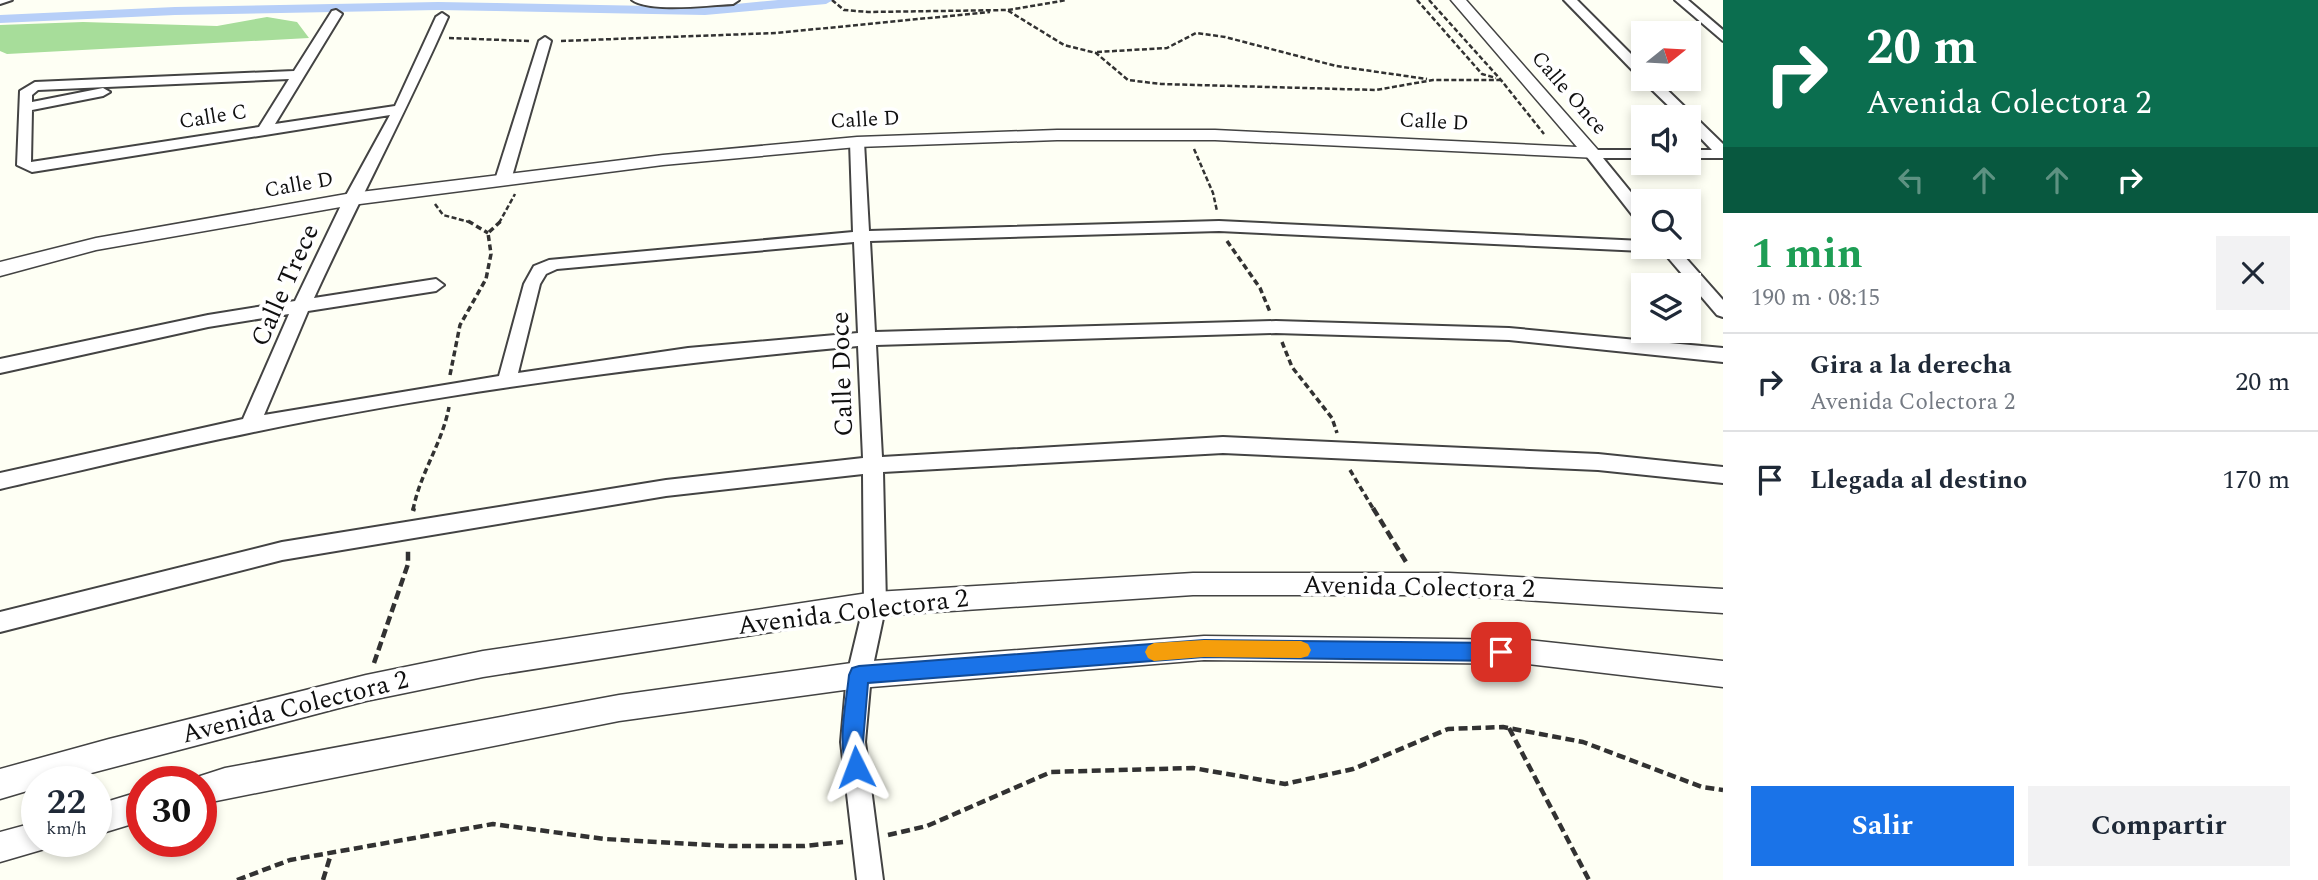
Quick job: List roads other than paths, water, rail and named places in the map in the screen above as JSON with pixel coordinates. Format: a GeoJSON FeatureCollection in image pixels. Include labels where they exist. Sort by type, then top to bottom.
{"type":"FeatureCollection","features":[{"type":"Feature","properties":{"kind":"street"},"geometry":{"type":"LineString","coordinates":[[0,0],[6,0]]}},
{"type":"Feature","properties":{"kind":"street"},"geometry":{"type":"LineString","coordinates":[[638,0],[669,3],[733,0]]}},
{"type":"Feature","properties":{"kind":"street","name":"Calle Once"},"geometry":{"type":"LineString","coordinates":[[1458,0],[1631,202]]}},
{"type":"Feature","properties":{"kind":"street"},"geometry":{"type":"LineString","coordinates":[[1570,0],[1631,61]]}},
{"type":"Feature","properties":{"kind":"street"},"geometry":{"type":"LineString","coordinates":[[1681,0],[1723,37]]}},
{"type":"Feature","properties":{"kind":"street"},"geometry":{"type":"LineString","coordinates":[[264,130],[336,14]]}},
{"type":"Feature","properties":{"kind":"street","name":"Calle Trece"},"geometry":{"type":"LineString","coordinates":[[250,425],[301,307],[352,199],[400,109],[442,17]]}},
{"type":"Feature","properties":{"kind":"street"},"geometry":{"type":"LineString","coordinates":[[503,180],[545,41]]}},
{"type":"Feature","properties":{"kind":"street"},"geometry":{"type":"LineString","coordinates":[[159,81],[26,107],[25,94],[35,86],[298,75]]}},
{"type":"Feature","properties":{"kind":"street"},"geometry":{"type":"LineString","coordinates":[[68,99],[78,90],[76,83]]}},
{"type":"Feature","properties":{"kind":"street"},"geometry":{"type":"LineString","coordinates":[[1661,91],[1675,105]]}},
{"type":"Feature","properties":{"kind":"street","name":"Calle C"},"geometry":{"type":"LineString","coordinates":[[26,107],[24,165],[32,167],[400,109]]}},
{"type":"Feature","properties":{"kind":"street"},"geometry":{"type":"LineString","coordinates":[[1701,131],[1723,153]]}},
{"type":"Feature","properties":{"kind":"street","name":"Calle D"},"geometry":{"type":"LineString","coordinates":[[0,269],[96,243],[352,199],[523,177],[857,142],[1057,135],[1187,135],[1631,154]]}},
{"type":"Feature","properties":{"kind":"street","name":"Calle Doce"},"geometry":{"type":"LineString","coordinates":[[857,142],[873,466],[874,604],[859,675],[853,742],[870,880]]}},
{"type":"Feature","properties":{"kind":"street"},"geometry":{"type":"LineString","coordinates":[[1701,154],[1723,153]]}},
{"type":"Feature","properties":{"kind":"street"},"geometry":{"type":"LineString","coordinates":[[507,381],[532,284],[540,270],[555,264],[863,236],[1219,226],[1631,245]]}},
{"type":"Feature","properties":{"kind":"street","name":"Calle D"},"geometry":{"type":"LineString","coordinates":[[0,253],[48,245],[96,243]]}},
{"type":"Feature","properties":{"kind":"street"},"geometry":{"type":"LineString","coordinates":[[1678,259],[1723,312]]}},
{"type":"Feature","properties":{"kind":"street"},"geometry":{"type":"LineString","coordinates":[[0,366],[208,321],[436,285]]}},
{"type":"Feature","properties":{"kind":"street"},"geometry":{"type":"LineString","coordinates":[[0,481],[250,425],[450,390],[688,355],[867,339],[1276,327],[1509,334],[1723,355]]}},
{"type":"Feature","properties":{"kind":"street"},"geometry":{"type":"LineString","coordinates":[[0,622],[282,551],[666,488],[873,466],[1223,445],[1598,462],[1723,475]]}},
{"type":"Feature","properties":{"kind":"street","name":"Avenida Colectora 2"},"geometry":{"type":"LineString","coordinates":[[0,784],[108,753],[366,688],[482,664],[874,604],[1167,585],[1416,584],[1723,601]]}},
{"type":"Feature","properties":{"kind":"street"},"geometry":{"type":"LineString","coordinates":[[217,785],[619,708],[859,675],[1204,648],[1528,652],[1723,674]]}},
{"type":"Feature","properties":{"kind":"street"},"geometry":{"type":"LineString","coordinates":[[0,847],[21,841]]}},
{"type":"Feature","properties":{"kind":"waterway"},"geometry":{"type":"LineString","coordinates":[[0,19],[175,11],[438,6],[705,11],[826,0]]}}]}
